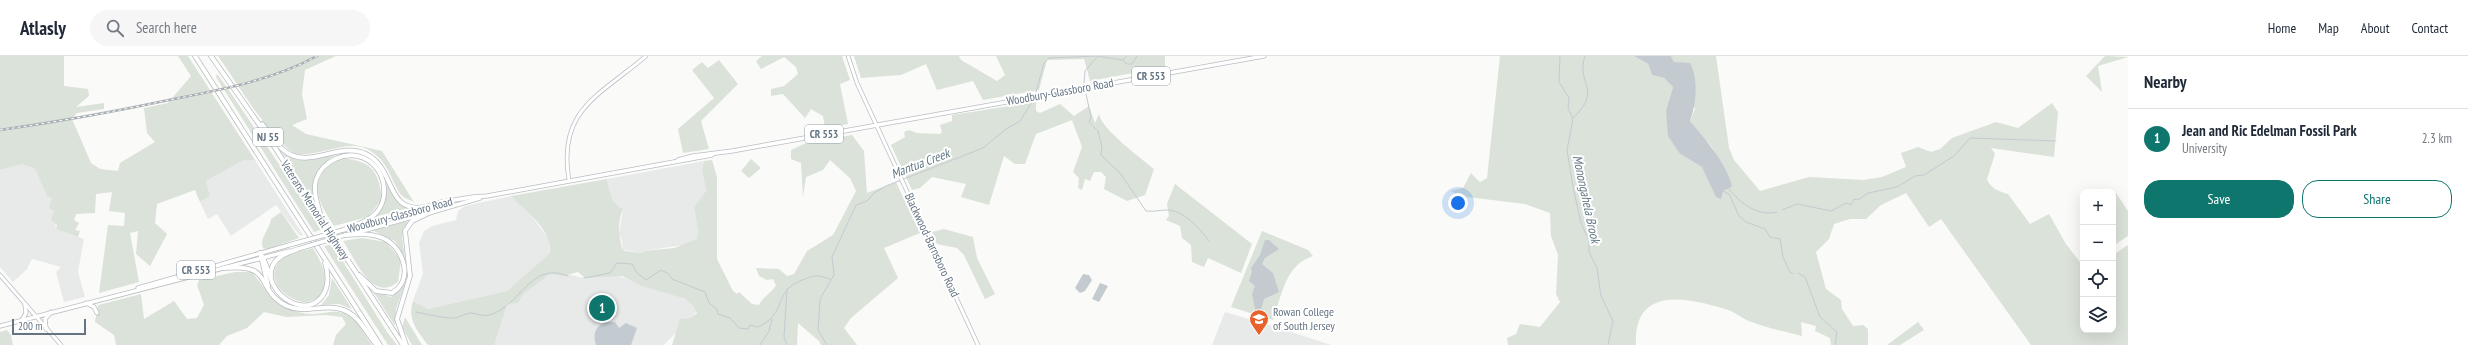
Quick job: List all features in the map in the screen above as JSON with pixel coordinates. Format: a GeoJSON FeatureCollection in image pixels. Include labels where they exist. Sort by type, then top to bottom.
{"type":"FeatureCollection","features":[{"type":"Feature","properties":{"kind":"highway","name":"Veterans Memorial Highway"},"geometry":{"type":"LineString","coordinates":[[195,56],[379,345]]}},
{"type":"Feature","properties":{"kind":"highway","name":"Veterans Memorial Highway"},"geometry":{"type":"LineString","coordinates":[[211,56],[238,93],[405,345]]}},
{"type":"Feature","properties":{"kind":"highway"},"geometry":{"type":"LineString","coordinates":[[238,93],[288,153],[302,158],[346,150],[365,153],[384,169],[399,202],[409,207],[426,207]]}},
{"type":"Feature","properties":{"kind":"highway"},"geometry":{"type":"LineString","coordinates":[[322,220],[315,189],[321,170],[332,161],[341,157],[355,156],[365,159],[374,166],[381,176],[384,187],[382,205],[370,219],[343,230]]}},
{"type":"Feature","properties":{"kind":"highway"},"geometry":{"type":"LineString","coordinates":[[405,345],[397,319],[410,276],[405,231],[412,221],[431,212]]}},
{"type":"Feature","properties":{"kind":"highway"},"geometry":{"type":"LineString","coordinates":[[345,235],[370,235],[386,239],[401,255],[405,271],[400,287],[386,294],[373,289],[354,270]]}},
{"type":"Feature","properties":{"kind":"highway"},"geometry":{"type":"LineString","coordinates":[[274,286],[271,272],[274,262],[284,254],[298,249]]}},
{"type":"Feature","properties":{"kind":"highway"},"geometry":{"type":"LineString","coordinates":[[261,256],[274,286],[282,296],[294,302],[310,304],[321,299],[327,291],[328,276],[318,250]]}},
{"type":"Feature","properties":{"kind":"highway"},"geometry":{"type":"LineString","coordinates":[[261,256],[269,288]]}},
{"type":"Feature","properties":{"kind":"highway"},"geometry":{"type":"LineString","coordinates":[[224,268],[243,266],[253,269],[280,301],[294,309],[336,308],[347,311],[360,323],[379,345]]}},
{"type":"Feature","properties":{"kind":"main road"},"geometry":{"type":"LineString","coordinates":[[569,180],[566,151],[569,133],[575,118],[585,106],[646,56]]}},
{"type":"Feature","properties":{"kind":"main road","name":"Blackwood-Barnsboro Road"},"geometry":{"type":"LineString","coordinates":[[848,56],[854,76],[978,345]]}},
{"type":"Feature","properties":{"kind":"main road","name":"Woodbury-Glassboro Road"},"geometry":{"type":"LineString","coordinates":[[0,326],[261,256],[298,249],[482,197],[876,124],[1264,56]]}},
{"type":"Feature","properties":{"kind":"main road","name":"Woodbury-Glassboro Road"},"geometry":{"type":"LineString","coordinates":[[133,290],[224,268],[296,243],[426,207],[473,196],[482,197]]}},
{"type":"Feature","properties":{"kind":"main road"},"geometry":{"type":"LineString","coordinates":[[0,275],[61,345]]}},
{"type":"Feature","properties":{"kind":"main road"},"geometry":{"type":"LineString","coordinates":[[85,303],[92,305],[97,313]]}},
{"type":"Feature","properties":{"kind":"main road"},"geometry":{"type":"LineString","coordinates":[[22,320],[26,313],[25,304]]}},
{"type":"Feature","properties":{"kind":"main road"},"geometry":{"type":"LineString","coordinates":[[46,329],[45,319],[52,311]]}},
{"type":"Feature","properties":{"kind":"shaded area"},"geometry":{"type":"Polygon","coordinates":[[[0,56],[64,56],[64,86],[88,89],[89,96],[76,107],[104,103],[104,109],[77,113],[72,119],[91,163],[100,169],[118,171],[120,163],[155,142],[147,133],[144,108],[168,103],[191,76],[178,56],[188,56],[255,160],[244,160],[206,181],[210,196],[200,202],[195,190],[157,204],[155,223],[167,234],[150,266],[136,254],[138,231],[130,233],[139,282],[99,293],[108,225],[124,226],[125,213],[109,211],[112,192],[96,194],[95,213],[76,214],[74,220],[79,223],[75,230],[80,231],[78,237],[56,229],[57,225],[51,220],[54,211],[49,208],[52,198],[47,196],[35,169],[22,164],[0,170],[0,56]]]}},
{"type":"Feature","properties":{"kind":"shaded area"},"geometry":{"type":"Polygon","coordinates":[[[218,56],[336,56],[305,70],[302,94],[307,119],[292,125],[306,134],[360,146],[342,147],[314,153],[298,154],[289,150],[279,140],[255,111],[218,56]]]}},
{"type":"Feature","properties":{"kind":"shaded area"},"geometry":{"type":"Polygon","coordinates":[[[762,56],[842,56],[850,80],[840,84],[848,124],[825,128],[823,116],[811,109],[805,118],[783,94],[771,96],[771,89],[784,86],[798,74],[796,67],[784,57],[761,69],[756,61],[762,56]]]}},
{"type":"Feature","properties":{"kind":"shaded area"},"geometry":{"type":"Polygon","coordinates":[[[854,56],[959,56],[961,60],[997,81],[1005,75],[996,56],[1165,56],[1165,67],[1090,81],[1084,59],[1047,60],[1039,90],[983,100],[973,81],[937,90],[926,64],[901,75],[861,78],[854,56]]]}},
{"type":"Feature","properties":{"kind":"shaded area"},"geometry":{"type":"Polygon","coordinates":[[[1500,56],[1634,56],[1648,64],[1652,75],[1664,78],[1673,87],[1666,110],[1680,154],[1702,167],[1723,191],[1732,187],[1712,147],[1690,121],[1695,109],[1671,56],[1716,56],[1729,148],[1734,160],[1760,191],[1809,177],[1863,180],[1882,177],[1906,167],[1901,153],[1918,147],[1931,152],[1940,149],[1952,138],[1996,122],[2018,128],[2052,103],[2058,112],[2054,157],[1991,148],[1995,154],[1987,179],[1995,189],[2008,194],[2030,224],[2049,214],[2066,244],[2080,262],[2080,333],[2116,333],[2116,253],[2128,245],[2128,345],[2031,345],[1941,219],[1929,227],[1906,193],[1881,205],[1866,219],[1850,219],[1834,224],[1829,239],[1816,252],[1826,289],[1841,300],[1842,309],[1853,326],[1863,325],[1868,329],[1868,345],[1831,345],[1830,338],[1815,331],[1816,326],[1801,322],[1802,336],[1749,321],[1731,311],[1712,305],[1681,300],[1666,300],[1653,304],[1643,312],[1637,326],[1636,345],[1508,345],[1507,338],[1516,334],[1520,324],[1540,327],[1560,302],[1556,294],[1558,255],[1551,236],[1550,213],[1525,204],[1459,196],[1451,191],[1463,188],[1471,173],[1480,182],[1487,178],[1500,56]]]}},
{"type":"Feature","properties":{"kind":"shaded area"},"geometry":{"type":"Polygon","coordinates":[[[1634,56],[1671,56],[1674,62],[1690,63],[1695,77],[1696,92],[1694,108],[1690,121],[1709,144],[1721,162],[1730,179],[1732,187],[1723,191],[1721,199],[1716,197],[1702,167],[1680,154],[1668,136],[1666,110],[1673,87],[1664,78],[1652,75],[1648,64],[1634,56]]]}},
{"type":"Feature","properties":{"kind":"shaded area"},"geometry":{"type":"Polygon","coordinates":[[[2105,56],[2128,57],[2098,66],[2102,92],[2086,76],[2105,56]]]}},
{"type":"Feature","properties":{"kind":"shaded area"},"geometry":{"type":"Polygon","coordinates":[[[719,60],[738,84],[701,121],[709,149],[683,153],[678,129],[714,98],[692,70],[702,62],[708,68],[719,60]]]}},
{"type":"Feature","properties":{"kind":"shaded area"},"geometry":{"type":"Polygon","coordinates":[[[217,74],[323,229],[314,232],[216,77],[217,74]]]}},
{"type":"Feature","properties":{"kind":"shaded area"},"geometry":{"type":"Polygon","coordinates":[[[1036,102],[1036,111],[1040,113],[1060,104],[1074,116],[1089,106],[1095,123],[1099,114],[1101,120],[1114,135],[1154,169],[1145,195],[1127,201],[1104,189],[1106,177],[1101,172],[1094,172],[1090,181],[1085,179],[1082,190],[1078,188],[1079,178],[1073,172],[1082,147],[1072,120],[1036,134],[1025,164],[1015,164],[1004,156],[989,205],[961,197],[966,184],[932,177],[920,188],[912,190],[891,145],[905,137],[904,132],[909,130],[917,133],[940,134],[942,132],[940,125],[952,121],[952,115],[1036,102]]]}},
{"type":"Feature","properties":{"kind":"shaded area"},"geometry":{"type":"Polygon","coordinates":[[[852,135],[864,151],[867,193],[896,182],[920,233],[884,248],[898,278],[851,318],[844,328],[857,345],[821,345],[819,341],[798,323],[797,345],[672,345],[680,319],[690,318],[697,313],[694,307],[686,299],[642,286],[622,276],[585,278],[578,272],[563,276],[550,274],[523,294],[518,303],[507,304],[494,345],[428,345],[414,324],[411,314],[413,301],[428,309],[507,291],[550,253],[550,245],[543,229],[511,196],[607,179],[614,201],[623,209],[619,229],[622,248],[624,251],[643,253],[644,251],[674,248],[697,239],[698,231],[694,207],[706,191],[702,170],[704,161],[712,160],[717,177],[717,259],[733,291],[737,294],[739,292],[752,304],[759,305],[776,285],[773,279],[767,280],[759,276],[756,268],[779,269],[787,276],[794,274],[807,251],[833,235],[856,191],[850,178],[830,160],[823,170],[806,177],[803,197],[801,163],[791,159],[791,150],[806,143],[852,135]]]}},
{"type":"Feature","properties":{"kind":"shaded area"},"geometry":{"type":"Polygon","coordinates":[[[360,146],[382,151],[414,202],[401,195],[388,170],[380,159],[367,149],[360,146]]]}},
{"type":"Feature","properties":{"kind":"shaded area"},"geometry":{"type":"Polygon","coordinates":[[[282,152],[290,156],[303,159],[336,155],[324,164],[317,175],[315,203],[282,152]]]}},
{"type":"Feature","properties":{"kind":"shaded area"},"geometry":{"type":"Polygon","coordinates":[[[338,158],[358,161],[370,168],[375,173],[378,180],[382,199],[368,217],[334,226],[319,198],[318,182],[328,166],[338,158]]]}},
{"type":"Feature","properties":{"kind":"shaded area"},"geometry":{"type":"Polygon","coordinates":[[[751,159],[761,168],[749,178],[741,171],[751,159]]]}},
{"type":"Feature","properties":{"kind":"shaded area"},"geometry":{"type":"Polygon","coordinates":[[[244,160],[255,160],[303,235],[300,236],[276,205],[231,236],[217,214],[208,219],[200,202],[210,196],[206,181],[244,160]]]}},
{"type":"Feature","properties":{"kind":"shaded area"},"geometry":{"type":"Polygon","coordinates":[[[704,161],[702,170],[706,191],[694,207],[698,231],[697,239],[683,245],[644,251],[643,253],[623,250],[622,240],[619,234],[623,210],[617,207],[610,194],[607,179],[704,161]]]}},
{"type":"Feature","properties":{"kind":"shaded area"},"geometry":{"type":"Polygon","coordinates":[[[22,164],[35,169],[47,196],[52,198],[56,229],[84,239],[78,272],[85,297],[64,302],[56,272],[61,267],[32,259],[27,269],[13,282],[0,267],[0,170],[22,164]]]}},
{"type":"Feature","properties":{"kind":"shaded area"},"geometry":{"type":"Polygon","coordinates":[[[386,178],[391,192],[396,200],[408,208],[375,217],[385,199],[387,189],[386,178]]]}},
{"type":"Feature","properties":{"kind":"shaded area"},"geometry":{"type":"Polygon","coordinates":[[[1175,184],[1252,244],[1241,273],[1208,258],[1204,267],[1192,262],[1191,245],[1182,238],[1180,226],[1166,220],[1169,216],[1167,204],[1175,184]]]}},
{"type":"Feature","properties":{"kind":"shaded area"},"geometry":{"type":"Polygon","coordinates":[[[2116,193],[2128,211],[2128,236],[2116,244],[2116,193]]]}},
{"type":"Feature","properties":{"kind":"shaded area"},"geometry":{"type":"Polygon","coordinates":[[[511,196],[530,214],[549,239],[550,253],[507,291],[428,309],[413,301],[423,273],[419,243],[424,231],[432,226],[456,220],[458,211],[465,206],[511,196]]]}},
{"type":"Feature","properties":{"kind":"shaded area"},"geometry":{"type":"Polygon","coordinates":[[[281,212],[299,238],[267,249],[263,248],[262,241],[271,219],[281,212]]]}},
{"type":"Feature","properties":{"kind":"shaded area"},"geometry":{"type":"Polygon","coordinates":[[[408,221],[402,237],[405,258],[395,241],[372,230],[408,221]]]}},
{"type":"Feature","properties":{"kind":"shaded area"},"geometry":{"type":"Polygon","coordinates":[[[944,229],[973,237],[977,258],[995,294],[985,299],[964,255],[957,248],[937,244],[932,232],[944,229]]]}},
{"type":"Feature","properties":{"kind":"shaded area"},"geometry":{"type":"Polygon","coordinates":[[[1262,231],[1308,250],[1313,256],[1296,266],[1290,274],[1282,291],[1273,320],[1231,307],[1262,231]]]}},
{"type":"Feature","properties":{"kind":"shaded area"},"geometry":{"type":"Polygon","coordinates":[[[362,238],[386,242],[401,260],[398,282],[389,287],[380,287],[373,283],[359,268],[343,241],[362,238]]]}},
{"type":"Feature","properties":{"kind":"shaded area"},"geometry":{"type":"Polygon","coordinates":[[[1265,240],[1269,240],[1279,249],[1265,258],[1262,264],[1273,273],[1279,292],[1264,299],[1261,310],[1256,313],[1252,294],[1255,286],[1249,281],[1252,272],[1251,268],[1260,255],[1265,240]]]}},
{"type":"Feature","properties":{"kind":"shaded area"},"geometry":{"type":"Polygon","coordinates":[[[332,244],[387,332],[397,345],[388,345],[324,246],[332,244]]]}},
{"type":"Feature","properties":{"kind":"shaded area"},"geometry":{"type":"Polygon","coordinates":[[[313,248],[324,272],[325,285],[320,297],[303,302],[289,297],[283,292],[275,280],[274,273],[276,267],[284,258],[291,254],[313,248]]]}},
{"type":"Feature","properties":{"kind":"shaded area"},"geometry":{"type":"Polygon","coordinates":[[[235,272],[252,272],[271,295],[285,307],[293,311],[313,314],[340,312],[349,316],[359,325],[372,345],[333,345],[336,335],[346,324],[342,317],[325,315],[286,317],[264,312],[247,328],[227,336],[219,345],[116,345],[114,335],[95,322],[98,305],[141,294],[144,319],[174,301],[187,319],[197,318],[204,305],[197,285],[199,280],[235,272]]]}},
{"type":"Feature","properties":{"kind":"shaded area"},"geometry":{"type":"Polygon","coordinates":[[[559,272],[584,278],[610,273],[703,305],[664,345],[477,345],[505,308],[541,275],[559,272]]]}},
{"type":"Feature","properties":{"kind":"shaded area"},"geometry":{"type":"Polygon","coordinates":[[[1083,274],[1089,275],[1092,280],[1085,291],[1080,293],[1075,288],[1083,274]]]}},
{"type":"Feature","properties":{"kind":"shaded area"},"geometry":{"type":"Polygon","coordinates":[[[332,278],[352,309],[339,304],[321,305],[329,295],[332,278]]]}},
{"type":"Feature","properties":{"kind":"shaded area"},"geometry":{"type":"Polygon","coordinates":[[[1100,283],[1108,286],[1099,302],[1092,299],[1100,283]]]}},
{"type":"Feature","properties":{"kind":"shaded area"},"geometry":{"type":"Polygon","coordinates":[[[405,284],[396,309],[395,326],[373,291],[391,297],[405,284]]]}},
{"type":"Feature","properties":{"kind":"shaded area","name":"Rowan College of South Jersey"},"geometry":{"type":"Polygon","coordinates":[[[1225,312],[1273,326],[1331,345],[1212,345],[1225,312]]]}},
{"type":"Feature","properties":{"kind":"shaded area"},"geometry":{"type":"Polygon","coordinates":[[[405,317],[422,345],[412,345],[402,327],[405,317]]]}},
{"type":"Feature","properties":{"kind":"shaded area"},"geometry":{"type":"Polygon","coordinates":[[[615,322],[619,328],[626,323],[637,328],[631,345],[596,345],[595,335],[598,327],[605,323],[615,322]]]}},
{"type":"Feature","properties":{"kind":"shaded area"},"geometry":{"type":"Polygon","coordinates":[[[1918,322],[1924,330],[1900,345],[1887,345],[1918,322]]]}},
{"type":"Feature","properties":{"kind":"shaded area"},"geometry":{"type":"Polygon","coordinates":[[[7,330],[11,335],[13,345],[0,345],[0,332],[7,330]]]}},
{"type":"Feature","properties":{"kind":"waterway","name":"Mantua Creek"},"geometry":{"type":"LineString","coordinates":[[1035,96],[1044,63],[1049,58],[1096,56],[1123,60]]}},
{"type":"Feature","properties":{"kind":"waterway","name":"Mantua Creek"},"geometry":{"type":"LineString","coordinates":[[1123,60],[1127,56]]}},
{"type":"Feature","properties":{"kind":"waterway"},"geometry":{"type":"LineString","coordinates":[[1123,61],[1127,64],[1132,64],[1137,56]]}},
{"type":"Feature","properties":{"kind":"waterway","name":"Monongahela Brook"},"geometry":{"type":"LineString","coordinates":[[1560,56],[1559,82],[1569,98],[1568,108],[1573,119],[1567,150],[1573,187],[1581,223],[1589,240],[1589,252],[1597,268],[1601,296],[1613,321],[1608,345]]}},
{"type":"Feature","properties":{"kind":"waterway"},"geometry":{"type":"LineString","coordinates":[[1573,118],[1587,100],[1588,93],[1583,73],[1585,56]]}},
{"type":"Feature","properties":{"kind":"waterway"},"geometry":{"type":"LineString","coordinates":[[1084,83],[1085,71],[1097,57]]}},
{"type":"Feature","properties":{"kind":"waterway"},"geometry":{"type":"LineString","coordinates":[[1086,94],[1091,117],[1089,122],[1098,131],[1102,147],[1101,155],[1120,173],[1146,211],[1167,210],[1179,213],[1191,221],[1209,241]]}},
{"type":"Feature","properties":{"kind":"waterway","name":"Mantua Creek"},"geometry":{"type":"LineString","coordinates":[[827,345],[818,330],[820,299],[834,275],[832,257],[856,205],[867,201],[874,193],[886,186],[983,148],[1006,129],[1020,121],[1034,99]]}},
{"type":"Feature","properties":{"kind":"waterway"},"geometry":{"type":"LineString","coordinates":[[1782,210],[1797,204],[1831,211],[1846,203],[1851,205],[1854,199],[1858,200],[1868,193],[1897,187],[1915,176],[1924,175],[1954,156],[1970,138],[2056,141]]}},
{"type":"Feature","properties":{"kind":"waterway"},"geometry":{"type":"LineString","coordinates":[[1729,189],[1744,204],[1756,211],[1770,213],[1777,212]]}},
{"type":"Feature","properties":{"kind":"waterway"},"geometry":{"type":"LineString","coordinates":[[1723,191],[1729,194],[1739,216],[1746,222],[1765,229],[1770,237],[1780,239],[1783,257],[1790,272],[1793,274]]}},
{"type":"Feature","properties":{"kind":"waterway"},"geometry":{"type":"LineString","coordinates":[[584,278],[610,273],[617,263],[632,264],[637,273],[646,280],[661,270],[669,274],[672,279],[705,292],[709,303],[717,309],[718,314],[730,318],[739,328],[748,329],[750,325],[758,327],[767,322],[773,316],[783,297],[792,285],[809,277],[815,276],[830,279]]}},
{"type":"Feature","properties":{"kind":"waterway"},"geometry":{"type":"LineString","coordinates":[[416,312],[448,318],[470,313],[484,316],[489,315],[510,303],[526,286],[544,274],[555,273],[568,276]]}},
{"type":"Feature","properties":{"kind":"waterway"},"geometry":{"type":"LineString","coordinates":[[1798,273],[1805,277],[1820,317],[1837,332],[1835,345]]}},
{"type":"Feature","properties":{"kind":"waterway","name":"Mantua Creek"},"geometry":{"type":"LineString","coordinates":[[787,289],[784,337],[787,345]]}},
{"type":"Feature","properties":{"kind":"waterway"},"geometry":{"type":"LineString","coordinates":[[760,345],[769,331],[772,319]]}},
{"type":"Feature","properties":{"kind":"railway"},"geometry":{"type":"LineString","coordinates":[[0,130],[106,113],[244,84],[282,72],[317,56]]}},
{"type":"Feature","properties":{"kind":"place","name":"Jean and Ric Edelman Fossil Park"},"geometry":{"type":"Point","coordinates":[602,308]}},
{"type":"Feature","properties":{"kind":"place","name":"Rowan College of South Jersey"},"geometry":{"type":"Point","coordinates":[1259,336]}}]}
